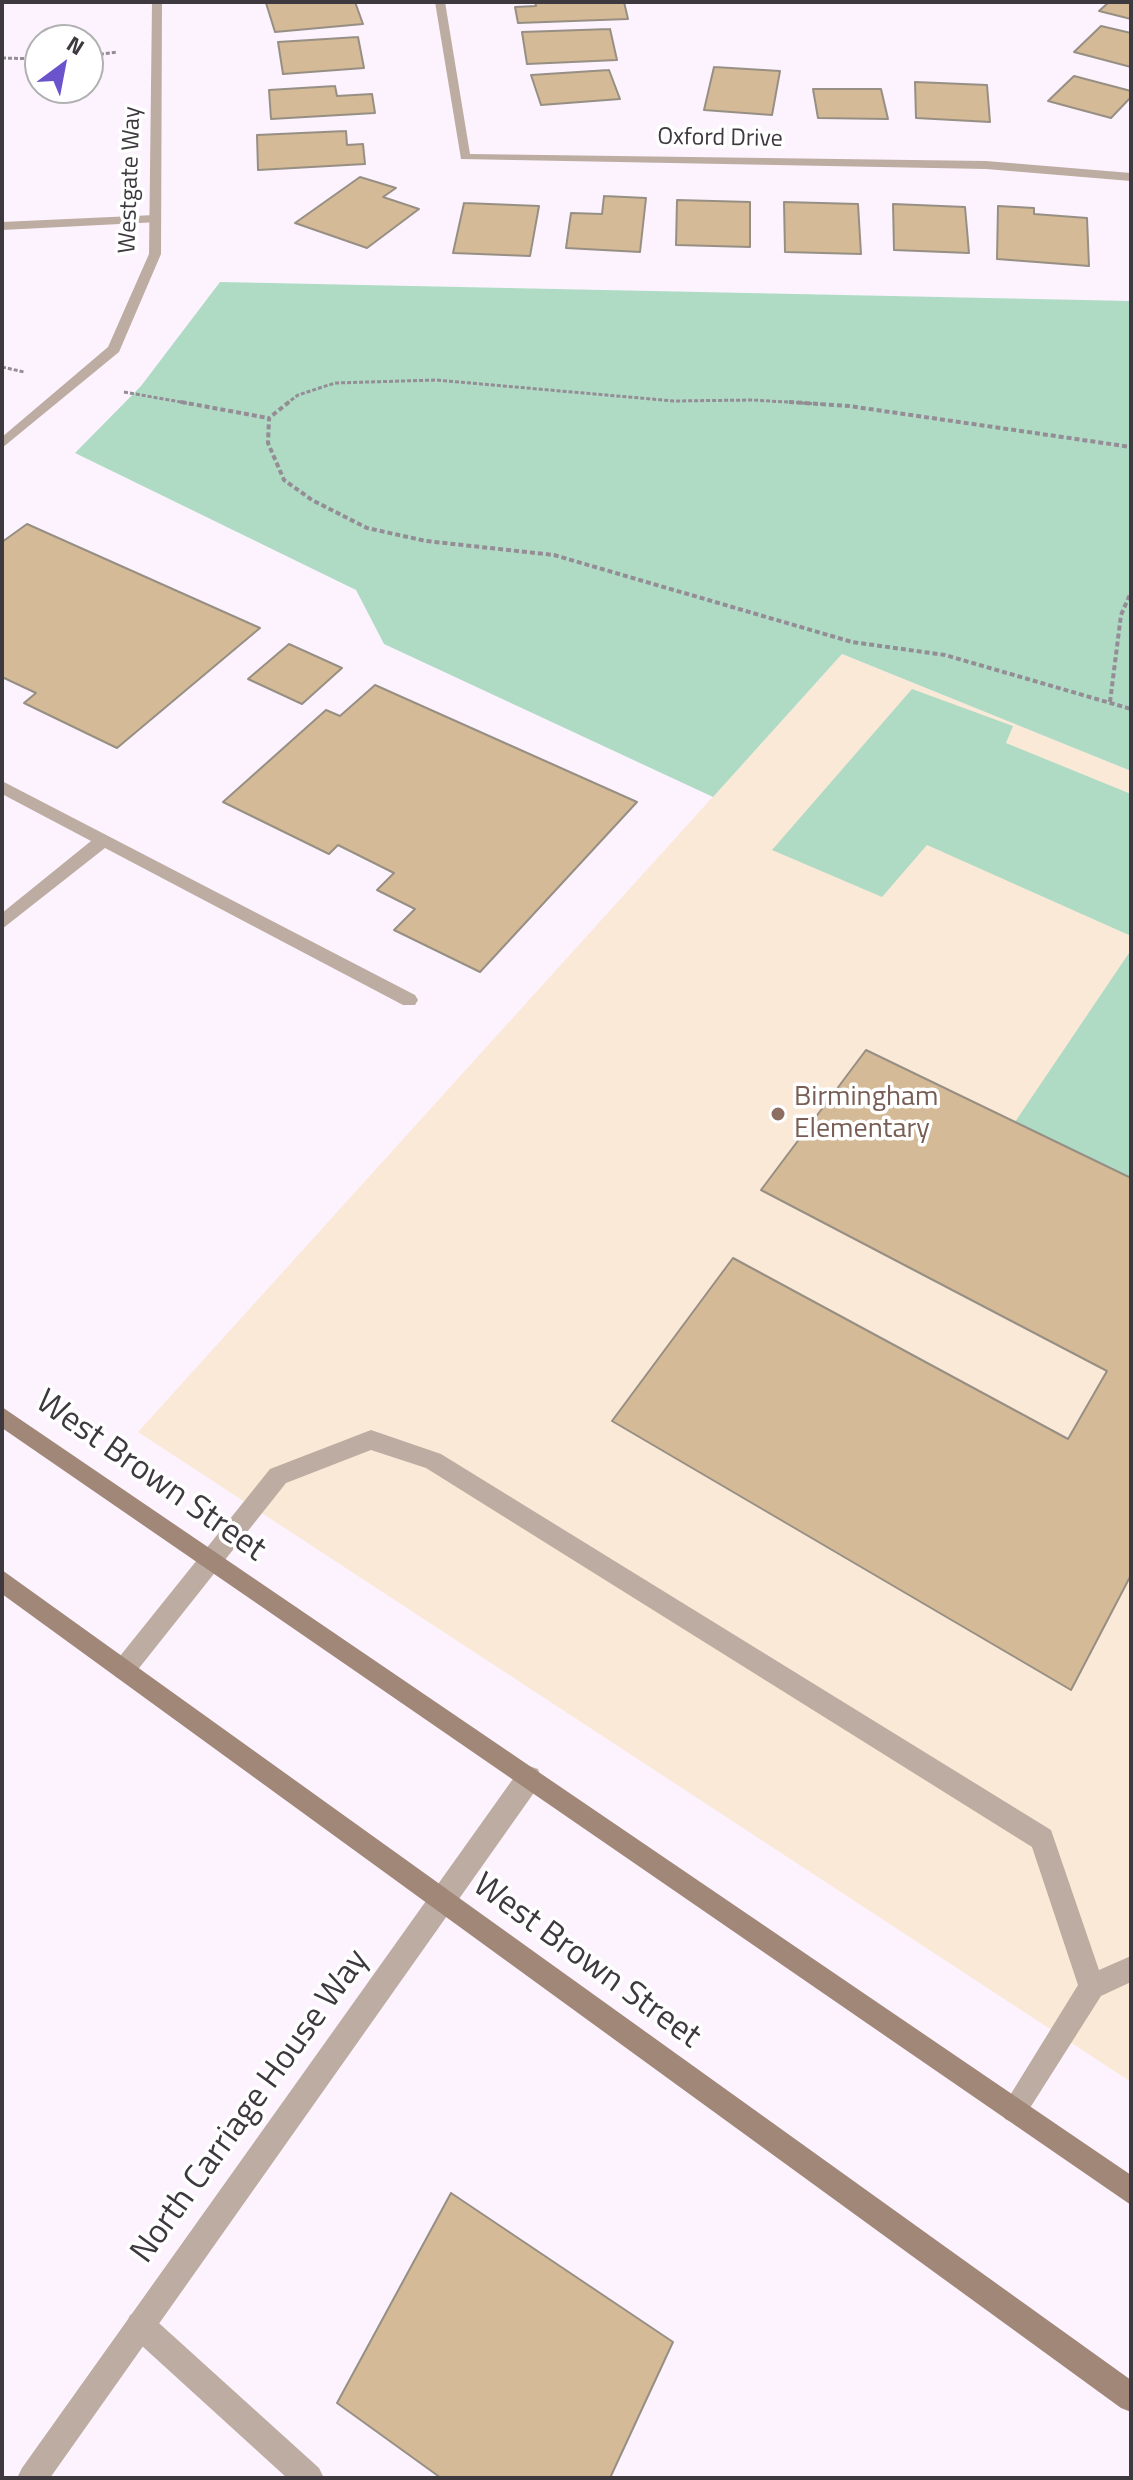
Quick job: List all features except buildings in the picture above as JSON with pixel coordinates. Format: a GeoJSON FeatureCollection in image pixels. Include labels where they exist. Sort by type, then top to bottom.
{"type":"FeatureCollection","features":[{"type":"Feature","properties":{"kind":"main road","name":"West Brown Street"},"geometry":{"type":"LineString","coordinates":[[2,1416],[1131,2191]]}},
{"type":"Feature","properties":{"kind":"main road","name":"West Brown Street"},"geometry":{"type":"LineString","coordinates":[[2,1581],[1131,2398]]}},
{"type":"Feature","properties":{"kind":"street","name":"Westgate Way"},"geometry":{"type":"LineString","coordinates":[[2,444],[114,349],[155,254],[157,2]]}},
{"type":"Feature","properties":{"kind":"street","name":"Oxford Drive"},"geometry":{"type":"LineString","coordinates":[[440,2],[465,157],[986,165],[1131,177]]}},
{"type":"Feature","properties":{"kind":"street"},"geometry":{"type":"LineString","coordinates":[[2,226],[155,219]]}},
{"type":"Feature","properties":{"kind":"street"},"geometry":{"type":"LineString","coordinates":[[2,787],[409,1000]]}},
{"type":"Feature","properties":{"kind":"street"},"geometry":{"type":"LineString","coordinates":[[2,923],[102,841]]}},
{"type":"Feature","properties":{"kind":"street"},"geometry":{"type":"LineString","coordinates":[[124,1669],[278,1476],[371,1440],[433,1461],[1042,1839],[1092,1987]]}},
{"type":"Feature","properties":{"kind":"street","name":"North Carriage House Way"},"geometry":{"type":"LineString","coordinates":[[32,2478],[529,1778]]}},
{"type":"Feature","properties":{"kind":"street"},"geometry":{"type":"LineString","coordinates":[[1014,2110],[1092,1987],[1131,1969]]}},
{"type":"Feature","properties":{"kind":"street"},"geometry":{"type":"LineString","coordinates":[[140,2325],[309,2478]]}},
{"type":"Feature","properties":{"kind":"path"},"geometry":{"type":"LineString","coordinates":[[104,54],[118,52]]}},
{"type":"Feature","properties":{"kind":"path"},"geometry":{"type":"LineString","coordinates":[[2,58],[24,59]]}},
{"type":"Feature","properties":{"kind":"path"},"geometry":{"type":"LineString","coordinates":[[2,367],[269,418],[298,395],[335,383],[436,380],[674,401],[752,400],[849,406],[1131,447]]}},
{"type":"Feature","properties":{"kind":"path"},"geometry":{"type":"LineString","coordinates":[[269,418],[268,443],[284,480],[312,500],[367,528],[426,541],[554,555],[852,642],[945,655],[1131,709]]}},
{"type":"Feature","properties":{"kind":"path"},"geometry":{"type":"LineString","coordinates":[[1110,702],[1121,615],[1131,592]]}},
{"type":"Feature","properties":{"kind":"shaded area","name":"Birmingham Elementary"},"geometry":{"type":"Polygon","coordinates":[[[842,654],[1131,771],[1131,2082],[138,1432],[842,654]]]}},
{"type":"Feature","properties":{"kind":"green space"},"geometry":{"type":"Polygon","coordinates":[[[220,282],[1131,301],[1131,771],[842,654],[713,797],[384,644],[356,590],[75,453],[141,386],[220,282]]]}},
{"type":"Feature","properties":{"kind":"green space"},"geometry":{"type":"Polygon","coordinates":[[[912,689],[1013,726],[1006,743],[1131,794],[1131,936],[927,845],[882,897],[772,850],[912,689]]]}},
{"type":"Feature","properties":{"kind":"green space"},"geometry":{"type":"Polygon","coordinates":[[[1131,950],[1131,1178],[1015,1122],[1131,950]]]}},
{"type":"Feature","properties":{"kind":"place","name":"Birmingham Elementary"},"geometry":{"type":"Point","coordinates":[778,1114]}}]}
